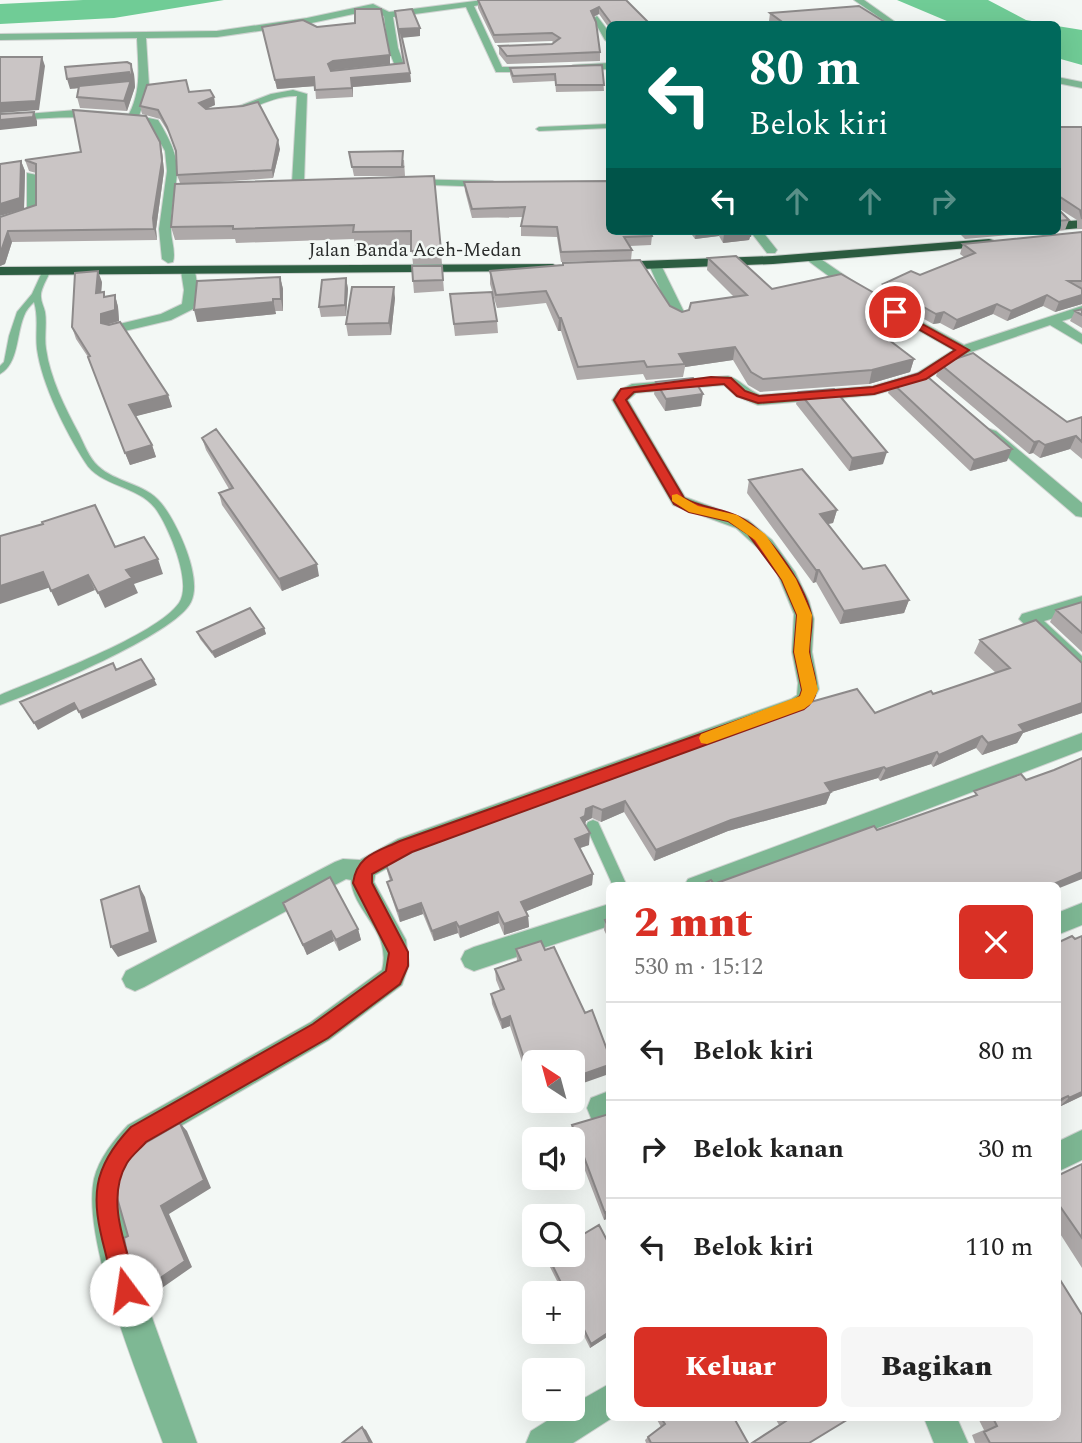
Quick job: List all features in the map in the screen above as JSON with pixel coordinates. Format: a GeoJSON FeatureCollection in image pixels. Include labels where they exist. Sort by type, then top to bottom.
{"type":"FeatureCollection","features":[{"type":"Feature","properties":{"kind":"highway"},"geometry":{"type":"LineString","coordinates":[[1061,233],[1082,235]]}},
{"type":"Feature","properties":{"kind":"highway"},"geometry":{"type":"LineString","coordinates":[[997,237],[811,257],[655,265],[606,261],[771,250],[997,237]]}},
{"type":"Feature","properties":{"kind":"highway","name":"Jalan Banda Aceh-Medan"},"geometry":{"type":"LineString","coordinates":[[0,258],[555,256]]}},
{"type":"Feature","properties":{"kind":"highway","name":"Jalan Banda Aceh-Medan"},"geometry":{"type":"LineString","coordinates":[[0,271],[565,268]]}},
{"type":"Feature","properties":{"kind":"street"},"geometry":{"type":"LineString","coordinates":[[373,7],[388,15],[502,0]]}},
{"type":"Feature","properties":{"kind":"street"},"geometry":{"type":"LineString","coordinates":[[858,0],[890,21]]}},
{"type":"Feature","properties":{"kind":"street"},"geometry":{"type":"LineString","coordinates":[[0,37],[141,36],[247,31],[387,2]]}},
{"type":"Feature","properties":{"kind":"street"},"geometry":{"type":"LineString","coordinates":[[470,5],[494,49],[501,71],[554,69]]}},
{"type":"Feature","properties":{"kind":"street"},"geometry":{"type":"LineString","coordinates":[[370,72],[400,68],[393,48],[388,15]]}},
{"type":"Feature","properties":{"kind":"street"},"geometry":{"type":"LineString","coordinates":[[597,19],[606,35]]}},
{"type":"Feature","properties":{"kind":"street"},"geometry":{"type":"LineString","coordinates":[[133,117],[143,96],[146,72],[141,36]]}},
{"type":"Feature","properties":{"kind":"street"},"geometry":{"type":"LineString","coordinates":[[567,68],[606,66]]}},
{"type":"Feature","properties":{"kind":"street"},"geometry":{"type":"LineString","coordinates":[[1061,81],[1082,85]]}},
{"type":"Feature","properties":{"kind":"street"},"geometry":{"type":"LineString","coordinates":[[222,111],[245,109],[277,94],[302,94],[292,183],[311,183]]}},
{"type":"Feature","properties":{"kind":"street"},"geometry":{"type":"LineString","coordinates":[[0,119],[72,107],[154,122],[170,151],[173,170],[175,191],[165,229],[168,259]]}},
{"type":"Feature","properties":{"kind":"street"},"geometry":{"type":"LineString","coordinates":[[0,223],[33,213],[31,175]]}},
{"type":"Feature","properties":{"kind":"street"},"geometry":{"type":"LineString","coordinates":[[388,183],[502,184]]}},
{"type":"Feature","properties":{"kind":"street"},"geometry":{"type":"LineString","coordinates":[[759,235],[771,250]]}},
{"type":"Feature","properties":{"kind":"street"},"geometry":{"type":"LineString","coordinates":[[811,257],[852,287],[963,350]]}},
{"type":"Feature","properties":{"kind":"street"},"geometry":{"type":"LineString","coordinates":[[655,265],[680,318]]}},
{"type":"Feature","properties":{"kind":"street"},"geometry":{"type":"LineString","coordinates":[[113,330],[166,317],[188,306],[191,290],[188,271]]}},
{"type":"Feature","properties":{"kind":"street"},"geometry":{"type":"LineString","coordinates":[[135,979],[343,869],[364,870],[406,846],[786,710],[807,699],[810,690],[801,652],[804,615],[789,579],[753,531],[732,518],[694,509],[679,501],[620,400],[625,391],[727,380],[741,393],[758,400],[803,398],[927,381],[963,350],[1082,310]]}},
{"type":"Feature","properties":{"kind":"street"},"geometry":{"type":"LineString","coordinates":[[1051,320],[1082,340]]}},
{"type":"Feature","properties":{"kind":"street"},"geometry":{"type":"LineString","coordinates":[[975,421],[1082,512]]}},
{"type":"Feature","properties":{"kind":"street"},"geometry":{"type":"LineString","coordinates":[[1082,603],[1029,619],[1082,668]]}},
{"type":"Feature","properties":{"kind":"street"},"geometry":{"type":"LineString","coordinates":[[707,882],[1082,741]]}},
{"type":"Feature","properties":{"kind":"street"},"geometry":{"type":"LineString","coordinates":[[180,1443],[126,1290],[106,1213],[108,1181],[120,1154],[138,1135],[320,1031],[393,977],[398,966],[399,952],[362,883],[364,870]]}},
{"type":"Feature","properties":{"kind":"street"},"geometry":{"type":"LineString","coordinates":[[1061,922],[1082,914]]}},
{"type":"Feature","properties":{"kind":"street"},"geometry":{"type":"LineString","coordinates":[[474,960],[606,916]]}},
{"type":"Feature","properties":{"kind":"street"},"geometry":{"type":"LineString","coordinates":[[1061,1156],[1082,1144]]}},
{"type":"Feature","properties":{"kind":"street"},"geometry":{"type":"LineString","coordinates":[[543,1443],[606,1403]]}},
{"type":"Feature","properties":{"kind":"street"},"geometry":{"type":"LineString","coordinates":[[942,1421],[951,1443]]}},
{"type":"Feature","properties":{"kind":"lane"},"geometry":{"type":"LineString","coordinates":[[538,129],[606,126]]}},
{"type":"Feature","properties":{"kind":"lane"},"geometry":{"type":"LineString","coordinates":[[0,371],[8,363],[21,312],[36,295],[46,272]]}},
{"type":"Feature","properties":{"kind":"lane"},"geometry":{"type":"LineString","coordinates":[[0,700],[127,643],[176,616],[185,604],[190,590],[177,538],[157,503],[126,483],[92,467],[69,421],[42,354],[43,317],[36,295]]}},
{"type":"Feature","properties":{"kind":"lane"},"geometry":{"type":"LineString","coordinates":[[593,826],[618,882]]}},
{"type":"Feature","properties":{"kind":"shaded area"},"geometry":{"type":"Polygon","coordinates":[[[83,0],[224,0],[114,18],[0,24],[0,4],[83,0]]]}},
{"type":"Feature","properties":{"kind":"shaded area"},"geometry":{"type":"Polygon","coordinates":[[[897,0],[988,0],[1032,21],[947,21],[897,0]]]}},
{"type":"Feature","properties":{"kind":"shaded area"},"geometry":{"type":"Polygon","coordinates":[[[1061,27],[1082,30],[1082,65],[1061,59],[1061,27]]]}},
{"type":"Feature","properties":{"kind":"building"},"geometry":{"type":"Polygon","coordinates":[[[478,0],[626,0],[647,21],[610,21],[599,7],[591,11],[596,22],[600,52],[507,56],[499,46],[552,44],[560,38],[552,33],[494,35],[478,0]]]}},
{"type":"Feature","properties":{"kind":"building"},"geometry":{"type":"Polygon","coordinates":[[[859,6],[883,21],[781,21],[770,13],[859,6]]]}},
{"type":"Feature","properties":{"kind":"building"},"geometry":{"type":"Polygon","coordinates":[[[355,9],[381,9],[390,55],[333,61],[328,64],[331,71],[404,63],[395,11],[412,9],[420,28],[400,29],[410,73],[351,78],[352,88],[315,90],[314,77],[275,80],[262,27],[303,20],[317,27],[355,23],[355,9]]]}},
{"type":"Feature","properties":{"kind":"building"},"geometry":{"type":"Polygon","coordinates":[[[0,57],[42,57],[36,101],[0,103],[0,57]]]}},
{"type":"Feature","properties":{"kind":"building"},"geometry":{"type":"Polygon","coordinates":[[[127,62],[131,64],[132,77],[124,101],[77,97],[79,86],[129,81],[129,72],[67,79],[65,67],[127,62]]]}},
{"type":"Feature","properties":{"kind":"building"},"geometry":{"type":"Polygon","coordinates":[[[602,65],[604,85],[556,85],[555,74],[513,76],[510,68],[602,65]]]}},
{"type":"Feature","properties":{"kind":"building"},"geometry":{"type":"Polygon","coordinates":[[[186,80],[189,92],[210,90],[214,97],[199,103],[206,109],[258,102],[278,140],[272,170],[177,175],[176,151],[158,110],[140,106],[147,85],[186,80]]]}},
{"type":"Feature","properties":{"kind":"building"},"geometry":{"type":"Polygon","coordinates":[[[73,110],[146,116],[160,142],[162,161],[153,218],[154,229],[8,231],[0,254],[0,217],[36,205],[36,164],[25,160],[81,152],[73,110]]]}},
{"type":"Feature","properties":{"kind":"building"},"geometry":{"type":"Polygon","coordinates":[[[34,112],[33,117],[0,120],[0,114],[34,112]]]}},
{"type":"Feature","properties":{"kind":"building"},"geometry":{"type":"Polygon","coordinates":[[[1061,127],[1082,127],[1082,219],[1080,210],[1061,198],[1061,127]]]}},
{"type":"Feature","properties":{"kind":"building"},"geometry":{"type":"Polygon","coordinates":[[[403,151],[404,167],[352,167],[349,152],[403,151]]]}},
{"type":"Feature","properties":{"kind":"building"},"geometry":{"type":"Polygon","coordinates":[[[21,161],[20,198],[0,204],[0,164],[21,161]]]}},
{"type":"Feature","properties":{"kind":"building"},"geometry":{"type":"Polygon","coordinates":[[[434,176],[441,250],[411,251],[411,231],[353,232],[354,225],[233,229],[233,226],[171,227],[175,184],[434,176]]]}},
{"type":"Feature","properties":{"kind":"building"},"geometry":{"type":"Polygon","coordinates":[[[606,181],[606,235],[652,236],[624,237],[632,250],[561,252],[557,227],[521,226],[525,207],[472,209],[464,182],[606,181]]]}},
{"type":"Feature","properties":{"kind":"building"},"geometry":{"type":"Polygon","coordinates":[[[1061,212],[1069,220],[1061,221],[1061,212]]]}},
{"type":"Feature","properties":{"kind":"building"},"geometry":{"type":"Polygon","coordinates":[[[1082,232],[1082,281],[1068,281],[1082,289],[1082,295],[1059,302],[1047,295],[1011,311],[997,304],[957,320],[944,312],[936,314],[883,284],[911,271],[920,275],[975,253],[963,244],[1082,232]]]}},
{"type":"Feature","properties":{"kind":"building"},"geometry":{"type":"Polygon","coordinates":[[[736,256],[772,289],[841,274],[916,317],[872,327],[914,359],[872,370],[763,379],[751,372],[735,347],[679,354],[685,364],[647,367],[644,361],[578,367],[561,318],[546,291],[496,295],[490,271],[563,263],[640,260],[670,306],[682,312],[689,310],[691,303],[747,295],[708,258],[736,256]]]}},
{"type":"Feature","properties":{"kind":"building"},"geometry":{"type":"Polygon","coordinates":[[[412,266],[442,266],[443,280],[413,281],[412,266]]]}},
{"type":"Feature","properties":{"kind":"building"},"geometry":{"type":"Polygon","coordinates":[[[98,271],[96,293],[104,292],[104,297],[115,295],[115,310],[101,314],[101,323],[109,325],[120,322],[168,395],[129,405],[152,445],[125,453],[88,357],[90,356],[72,327],[75,273],[98,271]]]}},
{"type":"Feature","properties":{"kind":"building"},"geometry":{"type":"Polygon","coordinates":[[[280,277],[281,299],[194,310],[197,281],[280,277]]]}},
{"type":"Feature","properties":{"kind":"building"},"geometry":{"type":"Polygon","coordinates":[[[346,278],[345,305],[319,307],[322,280],[346,278]]]}},
{"type":"Feature","properties":{"kind":"building"},"geometry":{"type":"Polygon","coordinates":[[[352,287],[394,287],[389,323],[346,324],[352,287]]]}},
{"type":"Feature","properties":{"kind":"building"},"geometry":{"type":"Polygon","coordinates":[[[492,292],[497,321],[454,324],[450,294],[492,292]]]}},
{"type":"Feature","properties":{"kind":"building"},"geometry":{"type":"Polygon","coordinates":[[[973,353],[1067,422],[1082,417],[1082,442],[1076,436],[1045,445],[1039,441],[1034,442],[940,364],[973,353]]]}},
{"type":"Feature","properties":{"kind":"building"},"geometry":{"type":"Polygon","coordinates":[[[922,372],[1012,449],[974,460],[891,382],[922,372]]]}},
{"type":"Feature","properties":{"kind":"building"},"geometry":{"type":"Polygon","coordinates":[[[693,378],[703,394],[666,399],[656,382],[693,378]]]}},
{"type":"Feature","properties":{"kind":"building"},"geometry":{"type":"Polygon","coordinates":[[[834,389],[887,452],[852,458],[799,392],[834,389]]]}},
{"type":"Feature","properties":{"kind":"building"},"geometry":{"type":"Polygon","coordinates":[[[216,429],[317,564],[279,579],[219,493],[233,488],[202,438],[216,429]]]}},
{"type":"Feature","properties":{"kind":"building"},"geometry":{"type":"Polygon","coordinates":[[[802,469],[837,510],[820,514],[863,569],[885,565],[909,600],[844,611],[819,570],[816,570],[749,480],[802,469]]]}},
{"type":"Feature","properties":{"kind":"building"},"geometry":{"type":"Polygon","coordinates":[[[95,505],[115,547],[144,537],[158,559],[126,570],[132,578],[98,593],[88,575],[51,591],[43,572],[0,586],[0,536],[95,505]]]}},
{"type":"Feature","properties":{"kind":"building"},"geometry":{"type":"Polygon","coordinates":[[[1082,602],[1082,633],[1056,610],[1082,602]]]}},
{"type":"Feature","properties":{"kind":"building"},"geometry":{"type":"Polygon","coordinates":[[[250,608],[264,628],[212,652],[197,632],[250,608]]]}},
{"type":"Feature","properties":{"kind":"building"},"geometry":{"type":"Polygon","coordinates":[[[1036,620],[1082,663],[1082,703],[1019,725],[1024,731],[988,743],[982,736],[939,755],[937,752],[886,769],[884,767],[825,783],[831,792],[731,820],[656,850],[625,801],[602,810],[593,806],[586,809],[585,816],[581,818],[590,833],[575,839],[593,874],[521,902],[528,916],[504,924],[498,912],[459,927],[456,922],[432,931],[421,903],[398,911],[387,882],[392,880],[384,860],[413,844],[800,705],[857,689],[875,713],[931,691],[933,694],[1010,668],[980,640],[1036,620]]]}},
{"type":"Feature","properties":{"kind":"building"},"geometry":{"type":"Polygon","coordinates":[[[141,659],[154,679],[79,712],[74,703],[34,723],[20,702],[113,663],[116,670],[141,659]]]}},
{"type":"Feature","properties":{"kind":"building"},"geometry":{"type":"Polygon","coordinates":[[[1082,758],[1082,872],[1058,882],[720,882],[874,826],[877,830],[977,795],[974,791],[1021,774],[1026,780],[1082,758]]]}},
{"type":"Feature","properties":{"kind":"building"},"geometry":{"type":"Polygon","coordinates":[[[330,877],[358,929],[336,940],[331,931],[303,945],[283,903],[330,877]]]}},
{"type":"Feature","properties":{"kind":"building"},"geometry":{"type":"Polygon","coordinates":[[[139,886],[150,932],[111,947],[101,900],[139,886]]]}},
{"type":"Feature","properties":{"kind":"building"},"geometry":{"type":"Polygon","coordinates":[[[1072,936],[1075,939],[1082,936],[1082,1092],[1061,1099],[1061,941],[1072,936]]]}},
{"type":"Feature","properties":{"kind":"building"},"geometry":{"type":"Polygon","coordinates":[[[541,941],[545,950],[554,947],[585,1013],[592,1010],[606,1047],[606,1066],[585,1073],[585,1050],[522,1050],[522,1052],[510,1016],[501,1020],[491,994],[504,989],[495,969],[521,960],[516,949],[541,941]]]}},
{"type":"Feature","properties":{"kind":"building"},"geometry":{"type":"Polygon","coordinates":[[[606,1115],[605,1213],[585,1160],[585,1127],[572,1125],[606,1115]]]}},
{"type":"Feature","properties":{"kind":"building"},"geometry":{"type":"Polygon","coordinates":[[[180,1123],[204,1180],[161,1206],[185,1261],[140,1292],[129,1263],[124,1238],[128,1236],[116,1194],[118,1172],[135,1149],[180,1123]]]}},
{"type":"Feature","properties":{"kind":"building"},"geometry":{"type":"Polygon","coordinates":[[[1082,1164],[1082,1238],[1061,1208],[1061,1174],[1082,1164]]]}},
{"type":"Feature","properties":{"kind":"building"},"geometry":{"type":"Polygon","coordinates":[[[599,1225],[606,1238],[606,1334],[591,1344],[585,1332],[585,1281],[560,1281],[553,1267],[585,1267],[585,1233],[599,1225]]]}},
{"type":"Feature","properties":{"kind":"building"},"geometry":{"type":"Polygon","coordinates":[[[1061,1281],[1082,1315],[1082,1443],[990,1443],[984,1432],[997,1426],[994,1421],[1061,1421],[1061,1281]]]}},
{"type":"Feature","properties":{"kind":"building"},"geometry":{"type":"Polygon","coordinates":[[[663,1421],[736,1421],[748,1443],[651,1443],[648,1437],[665,1424],[663,1421]]]}},
{"type":"Feature","properties":{"kind":"building"},"geometry":{"type":"Polygon","coordinates":[[[786,1421],[845,1421],[809,1443],[752,1443],[786,1421]]]}},
{"type":"Feature","properties":{"kind":"building"},"geometry":{"type":"Polygon","coordinates":[[[362,1427],[370,1443],[342,1443],[362,1427]]]}},
{"type":"Feature","properties":{"kind":"slow traffic"},"geometry":{"type":"LineString","coordinates":[[677,498],[694,509],[732,518],[760,537],[789,579],[804,615],[801,652],[809,681],[807,699],[798,705],[707,738]]}},
{"type":"Feature","properties":{"kind":"route"},"geometry":{"type":"LineString","coordinates":[[126,1290],[106,1213],[108,1181],[120,1154],[138,1135],[193,1106],[320,1031],[393,977],[398,966],[399,952],[362,883],[364,870],[406,846],[798,705],[807,699],[809,681],[801,652],[804,615],[789,579],[771,551],[753,531],[732,518],[694,509],[679,501],[620,400],[625,391],[632,389],[711,380],[727,380],[741,393],[758,400],[874,390],[922,376],[963,350],[895,312]]}}]}
